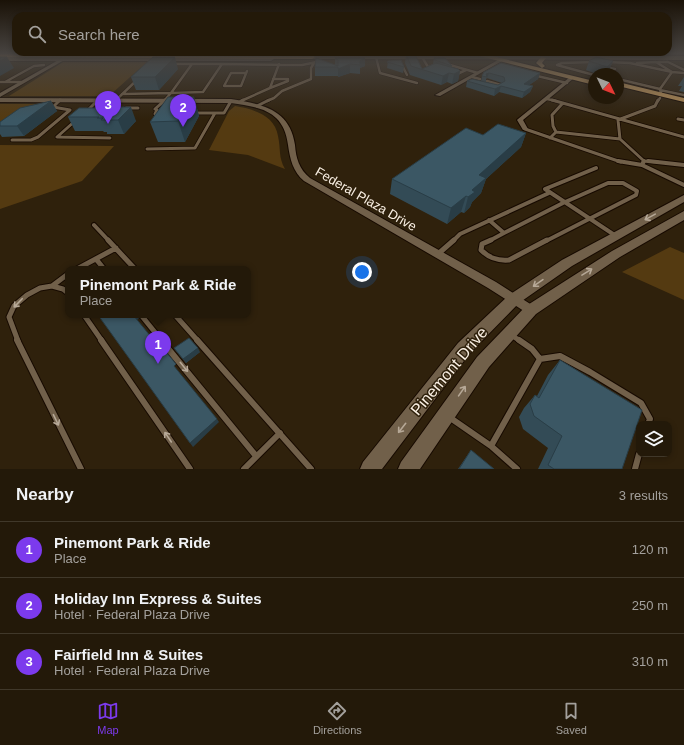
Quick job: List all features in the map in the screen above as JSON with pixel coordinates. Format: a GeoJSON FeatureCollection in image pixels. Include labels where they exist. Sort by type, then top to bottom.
{"type":"FeatureCollection","features":[{"type":"Feature","properties":{"kind":"main road"},"geometry":{"type":"LineString","coordinates":[[548,75],[569,81],[588,83]]}},
{"type":"Feature","properties":{"kind":"main road"},"geometry":{"type":"LineString","coordinates":[[624,85],[684,100]]}},
{"type":"Feature","properties":{"kind":"main road"},"geometry":{"type":"LineString","coordinates":[[624,89],[660,93],[684,104]]}},
{"type":"Feature","properties":{"kind":"main road","name":"Pinemont Drive"},"geometry":{"type":"LineString","coordinates":[[370,469],[464,348],[514,299],[566,263],[616,236],[684,195]]}},
{"type":"Feature","properties":{"kind":"main road","name":"Pinemont Drive"},"geometry":{"type":"LineString","coordinates":[[408,469],[483,362],[531,310],[616,254],[684,215]]}},
{"type":"Feature","properties":{"kind":"street"},"geometry":{"type":"LineString","coordinates":[[0,96],[29,75]]}},
{"type":"Feature","properties":{"kind":"street"},"geometry":{"type":"LineString","coordinates":[[21,82],[37,75]]}},
{"type":"Feature","properties":{"kind":"street"},"geometry":{"type":"LineString","coordinates":[[438,95],[466,80],[472,80],[476,75]]}},
{"type":"Feature","properties":{"kind":"street"},"geometry":{"type":"LineString","coordinates":[[525,129],[520,120],[569,81]]}},
{"type":"Feature","properties":{"kind":"street","name":"Federal Plaza Drive"},"geometry":{"type":"LineString","coordinates":[[0,100],[61,100],[98,104],[116,100],[231,101],[270,110],[282,119],[289,133],[292,158],[302,175],[531,310]]}},
{"type":"Feature","properties":{"kind":"lane"},"geometry":{"type":"LineString","coordinates":[[5,82],[18,75]]}},
{"type":"Feature","properties":{"kind":"lane"},"geometry":{"type":"LineString","coordinates":[[116,100],[141,75]]}},
{"type":"Feature","properties":{"kind":"lane"},"geometry":{"type":"LineString","coordinates":[[170,113],[155,114],[157,110],[162,109],[165,105],[164,101],[184,75]]}},
{"type":"Feature","properties":{"kind":"lane"},"geometry":{"type":"LineString","coordinates":[[122,94],[203,92],[213,75]]}},
{"type":"Feature","properties":{"kind":"lane"},"geometry":{"type":"LineString","coordinates":[[230,75],[224,86],[241,86],[245,75]]}},
{"type":"Feature","properties":{"kind":"lane"},"geometry":{"type":"LineString","coordinates":[[270,88],[275,75]]}},
{"type":"Feature","properties":{"kind":"lane"},"geometry":{"type":"LineString","coordinates":[[257,106],[274,98],[282,91],[311,79],[311,75]]}},
{"type":"Feature","properties":{"kind":"lane"},"geometry":{"type":"LineString","coordinates":[[387,75],[418,83]]}},
{"type":"Feature","properties":{"kind":"lane"},"geometry":{"type":"LineString","coordinates":[[538,75],[569,81]]}},
{"type":"Feature","properties":{"kind":"lane"},"geometry":{"type":"LineString","coordinates":[[618,120],[656,106],[660,93],[670,75]]}},
{"type":"Feature","properties":{"kind":"lane"},"geometry":{"type":"LineString","coordinates":[[240,102],[288,81],[288,79],[273,79]]}},
{"type":"Feature","properties":{"kind":"lane"},"geometry":{"type":"LineString","coordinates":[[472,80],[480,79]]}},
{"type":"Feature","properties":{"kind":"lane"},"geometry":{"type":"LineString","coordinates":[[486,81],[501,85],[495,89]]}},
{"type":"Feature","properties":{"kind":"lane"},"geometry":{"type":"LineString","coordinates":[[624,81],[660,93],[684,95]]}},
{"type":"Feature","properties":{"kind":"lane"},"geometry":{"type":"LineString","coordinates":[[0,82],[21,82]]}},
{"type":"Feature","properties":{"kind":"lane"},"geometry":{"type":"LineString","coordinates":[[546,99],[684,137]]}},
{"type":"Feature","properties":{"kind":"lane"},"geometry":{"type":"LineString","coordinates":[[12,140],[31,140],[38,138],[70,110],[53,107],[61,100]]}},
{"type":"Feature","properties":{"kind":"lane"},"geometry":{"type":"LineString","coordinates":[[192,113],[224,113],[231,101]]}},
{"type":"Feature","properties":{"kind":"lane"},"geometry":{"type":"LineString","coordinates":[[85,113],[90,108],[98,104]]}},
{"type":"Feature","properties":{"kind":"lane"},"geometry":{"type":"LineString","coordinates":[[90,108],[98,104]]}},
{"type":"Feature","properties":{"kind":"lane"},"geometry":{"type":"LineString","coordinates":[[556,132],[553,126],[552,115],[562,104]]}},
{"type":"Feature","properties":{"kind":"lane"},"geometry":{"type":"LineString","coordinates":[[124,108],[138,108]]}},
{"type":"Feature","properties":{"kind":"lane"},"geometry":{"type":"LineString","coordinates":[[147,148],[195,148],[214,113]]}},
{"type":"Feature","properties":{"kind":"lane"},"geometry":{"type":"LineString","coordinates":[[79,118],[57,137],[110,138]]}},
{"type":"Feature","properties":{"kind":"lane"},"geometry":{"type":"LineString","coordinates":[[678,119],[684,120]]}},
{"type":"Feature","properties":{"kind":"lane"},"geometry":{"type":"LineString","coordinates":[[618,120],[620,139],[643,163],[684,195]]}},
{"type":"Feature","properties":{"kind":"lane"},"geometry":{"type":"LineString","coordinates":[[525,129],[635,166],[643,163],[684,164]]}},
{"type":"Feature","properties":{"kind":"lane"},"geometry":{"type":"LineString","coordinates":[[556,132],[620,139]]}},
{"type":"Feature","properties":{"kind":"lane"},"geometry":{"type":"LineString","coordinates":[[550,138],[556,132]]}},
{"type":"Feature","properties":{"kind":"lane"},"geometry":{"type":"LineString","coordinates":[[596,168],[546,189],[549,194],[616,236]]}},
{"type":"Feature","properties":{"kind":"lane"},"geometry":{"type":"LineString","coordinates":[[614,182],[632,187],[637,191],[636,195],[588,218],[509,260],[498,261],[487,256],[481,250],[482,244],[563,203],[614,182]]}},
{"type":"Feature","properties":{"kind":"lane"},"geometry":{"type":"LineString","coordinates":[[438,254],[460,234],[488,220],[549,194]]}},
{"type":"Feature","properties":{"kind":"lane"},"geometry":{"type":"LineString","coordinates":[[488,220],[504,233]]}},
{"type":"Feature","properties":{"kind":"lane"},"geometry":{"type":"LineString","coordinates":[[94,225],[131,266]]}},
{"type":"Feature","properties":{"kind":"lane"},"geometry":{"type":"LineString","coordinates":[[83,266],[116,248]]}},
{"type":"Feature","properties":{"kind":"lane"},"geometry":{"type":"LineString","coordinates":[[96,259],[102,266]]}},
{"type":"Feature","properties":{"kind":"lane"},"geometry":{"type":"LineString","coordinates":[[52,286],[65,276]]}},
{"type":"Feature","properties":{"kind":"lane"},"geometry":{"type":"LineString","coordinates":[[65,291],[52,286],[40,288],[27,295],[14,306],[9,317],[14,333],[81,469]]}},
{"type":"Feature","properties":{"kind":"lane"},"geometry":{"type":"LineString","coordinates":[[86,318],[190,469]]}},
{"type":"Feature","properties":{"kind":"lane"},"geometry":{"type":"LineString","coordinates":[[143,318],[256,456]]}},
{"type":"Feature","properties":{"kind":"lane"},"geometry":{"type":"LineString","coordinates":[[179,318],[311,469]]}},
{"type":"Feature","properties":{"kind":"lane"},"geometry":{"type":"LineString","coordinates":[[509,333],[532,349],[540,359]]}},
{"type":"Feature","properties":{"kind":"lane"},"geometry":{"type":"LineString","coordinates":[[540,359],[560,356],[590,372],[641,403],[650,419],[649,421]]}},
{"type":"Feature","properties":{"kind":"lane"},"geometry":{"type":"LineString","coordinates":[[491,446],[540,359]]}},
{"type":"Feature","properties":{"kind":"lane"},"geometry":{"type":"LineString","coordinates":[[446,414],[491,446],[517,469]]}},
{"type":"Feature","properties":{"kind":"lane"},"geometry":{"type":"LineString","coordinates":[[244,469],[280,433]]}},
{"type":"Feature","properties":{"kind":"lane"},"geometry":{"type":"LineString","coordinates":[[635,469],[638,457]]}},
{"type":"Feature","properties":{"kind":"shaded area"},"geometry":{"type":"Polygon","coordinates":[[[43,75],[133,75],[109,96],[9,96],[43,75]]]}},
{"type":"Feature","properties":{"kind":"shaded area"},"geometry":{"type":"Polygon","coordinates":[[[0,104],[42,104],[0,134],[0,104]]]}},
{"type":"Feature","properties":{"kind":"shaded area"},"geometry":{"type":"Polygon","coordinates":[[[235,106],[256,111],[268,118],[273,123],[278,136],[280,157],[285,169],[248,155],[209,150],[229,111],[235,106]]]}},
{"type":"Feature","properties":{"kind":"shaded area"},"geometry":{"type":"Polygon","coordinates":[[[0,145],[114,146],[82,181],[0,209],[0,145]]]}},
{"type":"Feature","properties":{"kind":"shaded area"},"geometry":{"type":"Polygon","coordinates":[[[670,247],[684,253],[684,300],[622,272],[670,247]]]}},
{"type":"Feature","properties":{"kind":"building"},"geometry":{"type":"Polygon","coordinates":[[[133,75],[157,75],[155,77],[131,77],[133,75]]]}},
{"type":"Feature","properties":{"kind":"building"},"geometry":{"type":"Polygon","coordinates":[[[496,75],[537,75],[524,84],[533,86],[524,92],[501,86],[495,89],[467,81],[472,79],[498,85],[505,81],[504,77],[496,75]]]}},
{"type":"Feature","properties":{"kind":"building"},"geometry":{"type":"Polygon","coordinates":[[[168,97],[194,97],[178,121],[150,122],[168,97]]]}},
{"type":"Feature","properties":{"kind":"building"},"geometry":{"type":"Polygon","coordinates":[[[104,98],[117,98],[110,106],[115,106],[113,107],[131,107],[118,120],[101,120],[103,118],[97,118],[99,117],[68,117],[79,108],[95,108],[104,98]]]}},
{"type":"Feature","properties":{"kind":"building"},"geometry":{"type":"Polygon","coordinates":[[[51,101],[17,126],[0,126],[0,122],[20,108],[51,101]]]}},
{"type":"Feature","properties":{"kind":"building"},"geometry":{"type":"Polygon","coordinates":[[[498,124],[526,133],[479,175],[486,178],[472,190],[475,192],[468,197],[466,196],[451,208],[392,179],[466,128],[483,135],[498,124]]]}},
{"type":"Feature","properties":{"kind":"building"},"geometry":{"type":"Polygon","coordinates":[[[100,318],[136,318],[165,354],[167,353],[176,364],[174,366],[217,419],[190,443],[100,318]]]}},
{"type":"Feature","properties":{"kind":"building"},"geometry":{"type":"Polygon","coordinates":[[[189,338],[198,348],[183,359],[174,348],[189,338]]]}},
{"type":"Feature","properties":{"kind":"building"},"geometry":{"type":"Polygon","coordinates":[[[560,360],[642,410],[638,421],[636,421],[636,428],[622,469],[554,469],[548,465],[562,436],[534,416],[530,404],[535,395],[539,398],[560,360]]]}},
{"type":"Feature","properties":{"kind":"building"},"geometry":{"type":"Polygon","coordinates":[[[471,450],[494,469],[459,469],[471,450]]]}},
{"type":"Feature","properties":{"kind":"place","name":"Fairfield Inn & Suites"},"geometry":{"type":"Point","coordinates":[108,124]}},
{"type":"Feature","properties":{"kind":"place","name":"Holiday Inn Express & Suites"},"geometry":{"type":"Point","coordinates":[183,127]}},
{"type":"Feature","properties":{"kind":"place","name":"Pinemont Park & Ride"},"geometry":{"type":"Point","coordinates":[158,364]}}]}
